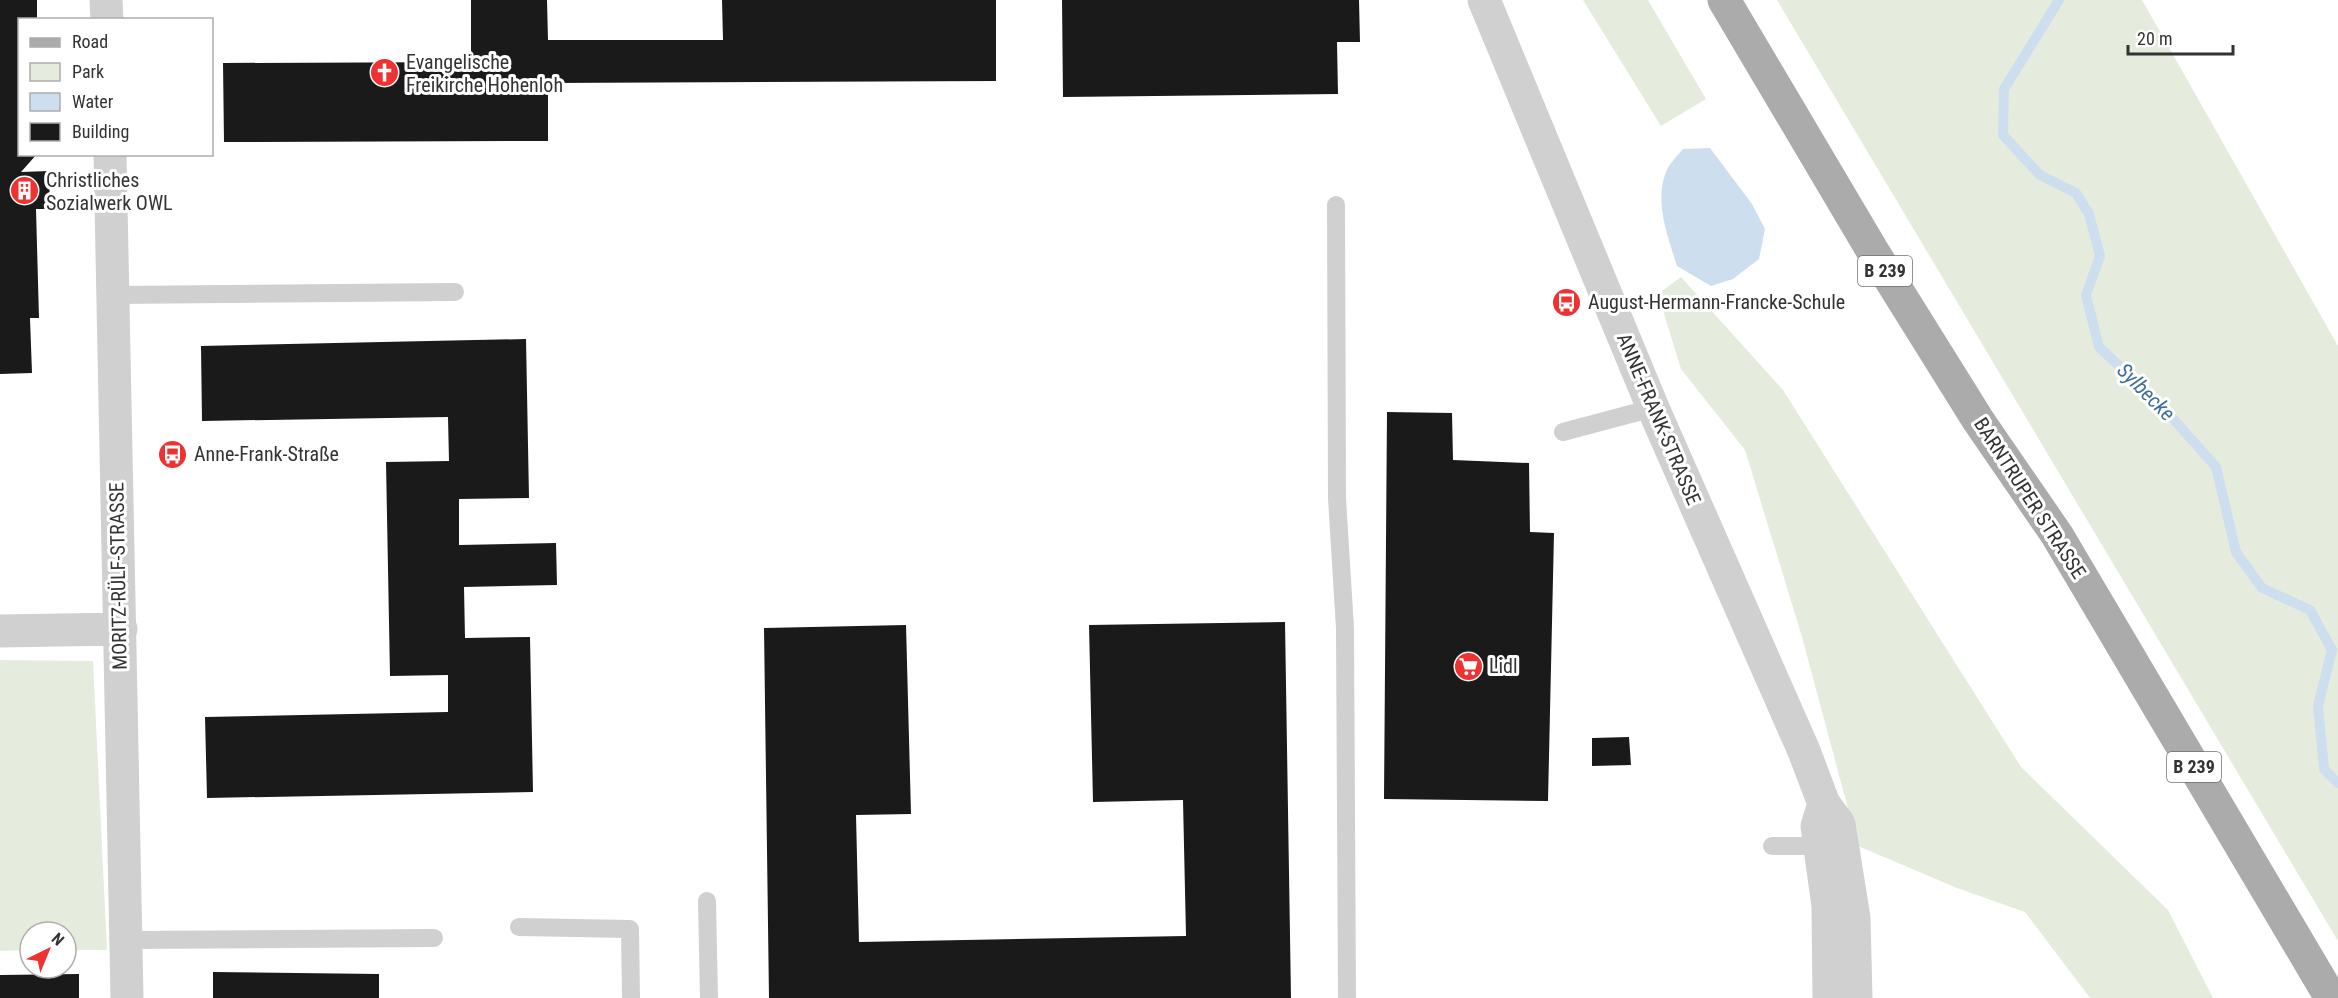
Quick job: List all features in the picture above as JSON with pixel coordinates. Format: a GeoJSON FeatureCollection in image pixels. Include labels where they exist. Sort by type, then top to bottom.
{"type":"FeatureCollection","features":[{"type":"Feature","properties":{"kind":"main road","name":"BARNTRUPER STRASSE"},"geometry":{"type":"LineString","coordinates":[[1724,0],[1884,270],[1978,420],[2057,535],[2331,998]]}},
{"type":"Feature","properties":{"kind":"street"},"geometry":{"type":"LineString","coordinates":[[106,0],[107,18]]}},
{"type":"Feature","properties":{"kind":"street","name":"ANNE-FRANK-STRASSE"},"geometry":{"type":"LineString","coordinates":[[1484,0],[1653,408],[1804,751],[1824,804],[1817,826],[1830,845],[1854,918],[1856,998]]}},
{"type":"Feature","properties":{"kind":"street","name":"MORITZ-RÜLF-STRASSE"},"geometry":{"type":"LineString","coordinates":[[110,156],[121,629],[119,702],[127,998]]}},
{"type":"Feature","properties":{"kind":"street"},"geometry":{"type":"LineString","coordinates":[[0,631],[121,629]]}},
{"type":"Feature","properties":{"kind":"street","name":"ANNE-FRANK-STRASSE"},"geometry":{"type":"LineString","coordinates":[[1829,998],[1830,845]]}},
{"type":"Feature","properties":{"kind":"lane"},"geometry":{"type":"LineString","coordinates":[[1336,205],[1337,498],[1345,628],[1347,998]]}},
{"type":"Feature","properties":{"kind":"lane"},"geometry":{"type":"LineString","coordinates":[[113,295],[455,292]]}},
{"type":"Feature","properties":{"kind":"lane"},"geometry":{"type":"LineString","coordinates":[[1563,432],[1653,408]]}},
{"type":"Feature","properties":{"kind":"lane"},"geometry":{"type":"LineString","coordinates":[[1772,846],[1830,845]]}},
{"type":"Feature","properties":{"kind":"lane"},"geometry":{"type":"LineString","coordinates":[[707,901],[709,998]]}},
{"type":"Feature","properties":{"kind":"lane"},"geometry":{"type":"LineString","coordinates":[[519,927],[630,929],[631,998]]}},
{"type":"Feature","properties":{"kind":"lane"},"geometry":{"type":"LineString","coordinates":[[124,940],[434,938]]}},
{"type":"Feature","properties":{"kind":"green space"},"geometry":{"type":"Polygon","coordinates":[[[1583,0],[1648,0],[1706,99],[1661,126],[1583,0]]]}},
{"type":"Feature","properties":{"kind":"green space"},"geometry":{"type":"Polygon","coordinates":[[[1777,0],[2142,0],[2338,346],[2338,941],[1777,0]]]}},
{"type":"Feature","properties":{"kind":"green space"},"geometry":{"type":"Polygon","coordinates":[[[1681,277],[1783,390],[2021,767],[2168,910],[2213,998],[2090,998],[2025,912],[1957,888],[1858,846],[1802,637],[1745,450],[1681,369],[1658,294],[1681,277]]]}},
{"type":"Feature","properties":{"kind":"green space"},"geometry":{"type":"Polygon","coordinates":[[[0,660],[93,661],[107,950],[78,950],[78,920],[18,920],[18,950],[0,951],[0,660]]]}},
{"type":"Feature","properties":{"kind":"water"},"geometry":{"type":"Polygon","coordinates":[[[1710,148],[1752,204],[1765,229],[1759,259],[1733,279],[1711,286],[1677,266],[1664,219],[1661,195],[1667,169],[1683,149],[1710,148]]]}},
{"type":"Feature","properties":{"kind":"building","name":"Christliches Sozialwerk OWL"},"geometry":{"type":"Polygon","coordinates":[[[0,0],[37,0],[37,18],[18,18],[18,156],[35,156],[21,172],[49,171],[50,209],[36,209],[39,318],[30,318],[32,373],[0,374],[0,0]]]}},
{"type":"Feature","properties":{"kind":"building"},"geometry":{"type":"Polygon","coordinates":[[[471,0],[547,0],[548,40],[723,40],[722,0],[996,0],[996,81],[548,83],[548,141],[224,142],[223,63],[471,62],[471,0]]]}},
{"type":"Feature","properties":{"kind":"building"},"geometry":{"type":"Polygon","coordinates":[[[1062,0],[1359,0],[1360,42],[1337,42],[1338,94],[1063,97],[1062,0]]]}},
{"type":"Feature","properties":{"kind":"building"},"geometry":{"type":"Polygon","coordinates":[[[526,339],[529,498],[459,499],[459,545],[556,543],[557,585],[464,587],[465,638],[530,637],[533,792],[207,798],[205,717],[448,712],[448,675],[390,676],[386,462],[449,461],[448,417],[202,421],[201,346],[526,339]]]}},
{"type":"Feature","properties":{"kind":"building","name":"Lidl"},"geometry":{"type":"Polygon","coordinates":[[[1387,412],[1452,413],[1453,460],[1529,463],[1530,532],[1554,533],[1548,801],[1384,799],[1387,412]]]}},
{"type":"Feature","properties":{"kind":"building"},"geometry":{"type":"Polygon","coordinates":[[[1285,622],[1291,998],[769,998],[764,628],[906,625],[911,814],[856,815],[859,942],[1186,936],[1183,800],[1093,802],[1089,625],[1285,622]]]}},
{"type":"Feature","properties":{"kind":"building"},"geometry":{"type":"Polygon","coordinates":[[[1629,737],[1631,765],[1592,766],[1592,738],[1629,737]]]}},
{"type":"Feature","properties":{"kind":"building"},"geometry":{"type":"Polygon","coordinates":[[[213,972],[379,974],[379,998],[213,998],[213,972]]]}},
{"type":"Feature","properties":{"kind":"building"},"geometry":{"type":"Polygon","coordinates":[[[78,974],[79,998],[0,998],[0,975],[18,975],[18,980],[78,980],[78,974]]]}},
{"type":"Feature","properties":{"kind":"waterway","name":"Sylbecke"},"geometry":{"type":"LineString","coordinates":[[2059,0],[2004,89],[2003,135],[2040,175],[2076,193],[2089,214],[2100,256],[2086,295],[2099,347],[2161,405],[2216,467],[2236,552],[2262,588],[2310,610],[2332,650],[2318,706],[2324,769],[2338,783]]}},
{"type":"Feature","properties":{"kind":"place","name":"Evangelische Freikirche Hohenloh"},"geometry":{"type":"Point","coordinates":[385,73]}},
{"type":"Feature","properties":{"kind":"place","name":"Christliches Sozialwerk OWL"},"geometry":{"type":"Point","coordinates":[25,191]}},
{"type":"Feature","properties":{"kind":"place","name":"August-Hermann-Francke-Schule"},"geometry":{"type":"Point","coordinates":[1567,302]}},
{"type":"Feature","properties":{"kind":"place","name":"Anne-Frank-Straße"},"geometry":{"type":"Point","coordinates":[173,454]}},
{"type":"Feature","properties":{"kind":"place","name":"Lidl"},"geometry":{"type":"Point","coordinates":[1468,666]}}]}
